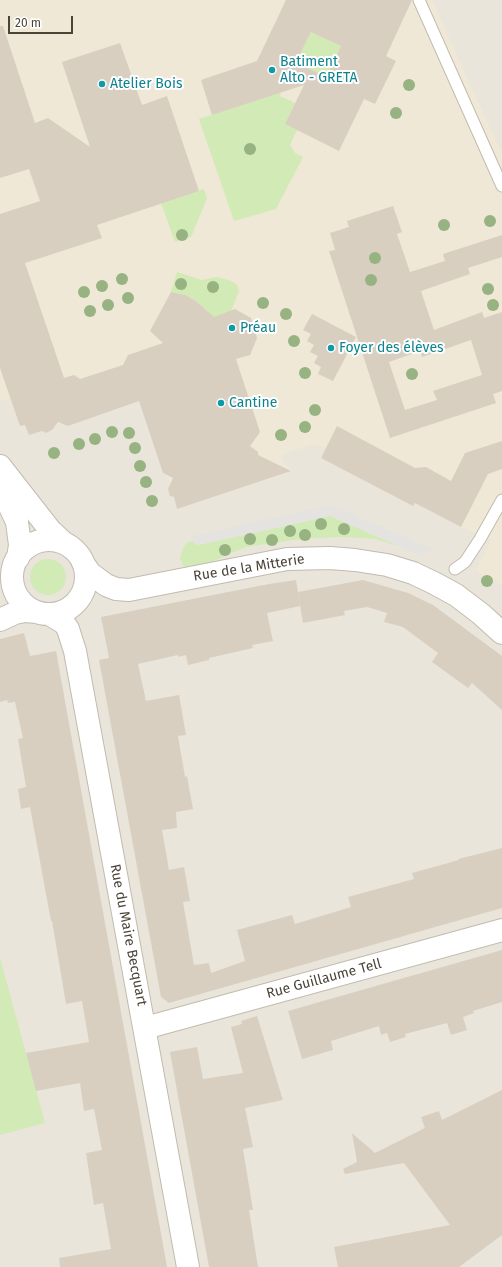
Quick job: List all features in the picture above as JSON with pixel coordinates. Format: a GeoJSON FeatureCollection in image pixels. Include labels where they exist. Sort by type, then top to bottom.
{"type":"FeatureCollection","features":[{"type":"Feature","properties":{"kind":"street"},"geometry":{"type":"LineString","coordinates":[[0,466],[50,530],[73,549],[81,558],[86,573],[86,585],[78,600],[66,610],[43,613],[25,611],[15,613],[0,620]]}},
{"type":"Feature","properties":{"kind":"street"},"geometry":{"type":"LineString","coordinates":[[0,486],[18,527],[20,545],[10,574],[14,587],[18,598],[27,606],[43,613]]}},
{"type":"Feature","properties":{"kind":"street"},"geometry":{"type":"LineString","coordinates":[[10,574],[25,549],[41,541],[53,540],[64,543]]}},
{"type":"Feature","properties":{"kind":"street","name":"Rue de la Mitterie"},"geometry":{"type":"LineString","coordinates":[[83,563],[90,573],[106,585],[116,589],[129,590],[287,559],[330,558],[355,560],[413,573],[434,583],[456,596],[481,614],[502,633]]}},
{"type":"Feature","properties":{"kind":"street","name":"Rue du Maire Becquart"},"geometry":{"type":"LineString","coordinates":[[43,613],[64,623],[68,629],[75,651],[188,1267]]}},
{"type":"Feature","properties":{"kind":"street","name":"Rue Guillaume Tell"},"geometry":{"type":"LineString","coordinates":[[145,1028],[502,930]]}},
{"type":"Feature","properties":{"kind":"lane"},"geometry":{"type":"LineString","coordinates":[[419,0],[502,186]]}},
{"type":"Feature","properties":{"kind":"lane"},"geometry":{"type":"LineString","coordinates":[[454,569],[465,562],[502,500]]}},
{"type":"Feature","properties":{"kind":"shaded area"},"geometry":{"type":"Polygon","coordinates":[[[0,0],[502,0],[502,1267],[0,1267],[0,0]]]}},
{"type":"Feature","properties":{"kind":"shaded area"},"geometry":{"type":"Polygon","coordinates":[[[0,0],[432,0],[502,154],[502,585],[476,571],[491,540],[461,527],[415,503],[413,506],[321,458],[325,448],[314,444],[281,455],[285,464],[294,471],[177,509],[145,404],[133,398],[29,435],[25,425],[20,426],[10,398],[0,401],[0,0]]]}},
{"type":"Feature","properties":{"kind":"shaded area"},"geometry":{"type":"Polygon","coordinates":[[[331,505],[432,549],[421,556],[330,516],[198,545],[192,541],[191,536],[331,505]]]}},
{"type":"Feature","properties":{"kind":"green space"},"geometry":{"type":"Polygon","coordinates":[[[311,32],[341,46],[326,77],[296,62],[311,32]]]}},
{"type":"Feature","properties":{"kind":"green space"},"geometry":{"type":"Polygon","coordinates":[[[281,92],[280,96],[295,103],[285,124],[297,130],[290,145],[295,153],[303,157],[276,209],[234,221],[199,119],[281,92]]]}},
{"type":"Feature","properties":{"kind":"green space"},"geometry":{"type":"Polygon","coordinates":[[[204,189],[207,198],[191,237],[175,242],[161,203],[204,189]]]}},
{"type":"Feature","properties":{"kind":"green space"},"geometry":{"type":"Polygon","coordinates":[[[177,272],[202,280],[217,277],[231,281],[237,285],[239,291],[231,311],[201,345],[208,311],[196,301],[185,295],[171,292],[177,272]]]}},
{"type":"Feature","properties":{"kind":"green space"},"geometry":{"type":"Polygon","coordinates":[[[330,516],[404,548],[375,539],[343,537],[300,539],[246,547],[211,562],[184,567],[180,558],[186,543],[192,541],[198,545],[330,516]]]}},
{"type":"Feature","properties":{"kind":"green space"},"geometry":{"type":"Polygon","coordinates":[[[52,559],[61,564],[65,570],[65,584],[61,590],[52,595],[44,595],[35,590],[31,584],[30,573],[35,564],[41,560],[52,559]]]}},
{"type":"Feature","properties":{"kind":"green space"},"geometry":{"type":"Polygon","coordinates":[[[0,958],[45,1123],[0,1135],[0,958]]]}},
{"type":"Feature","properties":{"kind":"building","name":"Batiment Alto - GRETA"},"geometry":{"type":"Polygon","coordinates":[[[286,0],[412,0],[386,56],[396,61],[375,104],[364,99],[339,151],[285,124],[304,85],[212,115],[201,80],[257,61],[286,0]],[[311,32],[296,62],[326,77],[341,46],[311,32]]]}},
{"type":"Feature","properties":{"kind":"building"},"geometry":{"type":"Polygon","coordinates":[[[0,26],[3,26],[35,123],[48,118],[90,147],[62,62],[120,43],[142,105],[167,96],[199,191],[97,225],[102,238],[25,263],[64,378],[74,375],[80,379],[123,365],[128,355],[163,343],[150,331],[171,292],[185,295],[196,301],[214,317],[235,309],[251,318],[257,338],[250,355],[236,359],[260,432],[250,446],[258,452],[258,455],[291,471],[177,509],[174,497],[170,496],[168,489],[173,478],[163,473],[139,401],[68,426],[58,422],[52,430],[46,433],[42,431],[29,435],[25,425],[20,426],[0,368],[0,214],[40,201],[29,169],[0,178],[0,26]]]}},
{"type":"Feature","properties":{"kind":"building"},"geometry":{"type":"Polygon","coordinates":[[[393,206],[402,232],[397,234],[410,272],[445,261],[443,254],[502,235],[502,257],[468,268],[470,274],[421,291],[434,330],[482,312],[484,318],[502,312],[502,391],[493,394],[496,403],[390,438],[329,251],[335,250],[330,233],[349,227],[347,221],[393,206]],[[471,340],[422,357],[420,351],[389,362],[405,410],[437,400],[433,391],[482,375],[471,340]]]}},
{"type":"Feature","properties":{"kind":"building","name":"Foyer des élèves"},"geometry":{"type":"Polygon","coordinates":[[[312,314],[356,337],[333,381],[318,374],[321,367],[314,363],[318,356],[310,352],[314,345],[307,341],[311,334],[303,330],[312,314]]]}},
{"type":"Feature","properties":{"kind":"building"},"geometry":{"type":"Polygon","coordinates":[[[337,426],[415,468],[426,467],[451,481],[465,453],[502,441],[502,469],[488,474],[461,527],[415,503],[413,506],[321,458],[337,426]]]}},
{"type":"Feature","properties":{"kind":"building"},"geometry":{"type":"Polygon","coordinates":[[[296,580],[300,606],[267,613],[273,641],[252,645],[253,648],[209,658],[209,660],[188,665],[186,655],[178,657],[178,655],[138,664],[146,701],[179,695],[186,735],[178,736],[185,777],[187,776],[193,809],[176,812],[177,828],[162,830],[169,870],[184,867],[190,901],[183,902],[194,965],[209,963],[211,973],[245,961],[237,930],[292,915],[295,924],[351,907],[348,897],[414,879],[412,873],[502,848],[502,908],[169,1003],[161,997],[99,660],[109,658],[101,617],[296,580]]]}},
{"type":"Feature","properties":{"kind":"building"},"geometry":{"type":"Polygon","coordinates":[[[363,580],[408,593],[433,605],[502,656],[502,710],[472,683],[468,688],[432,662],[438,653],[403,627],[384,622],[387,613],[367,607],[344,611],[345,615],[303,623],[298,592],[363,580]]]}},
{"type":"Feature","properties":{"kind":"building"},"geometry":{"type":"Polygon","coordinates":[[[24,633],[30,656],[56,651],[167,1267],[60,1267],[59,1258],[111,1249],[103,1203],[94,1205],[86,1153],[102,1150],[94,1109],[84,1111],[80,1083],[36,1091],[26,1053],[89,1042],[82,1001],[66,1004],[30,807],[21,809],[18,789],[26,787],[18,739],[23,738],[15,702],[8,703],[7,700],[0,702],[0,639],[24,633]]]}},
{"type":"Feature","properties":{"kind":"building"},"geometry":{"type":"Polygon","coordinates":[[[502,950],[502,1002],[473,1011],[474,1013],[463,1017],[467,1030],[451,1035],[447,1023],[405,1034],[406,1037],[390,1042],[387,1033],[381,1035],[379,1026],[331,1041],[333,1050],[302,1059],[288,1011],[502,950]]]}},
{"type":"Feature","properties":{"kind":"building"},"geometry":{"type":"Polygon","coordinates":[[[257,1016],[283,1100],[245,1108],[253,1147],[243,1149],[253,1210],[249,1210],[258,1267],[209,1267],[170,1052],[197,1047],[203,1079],[243,1073],[231,1027],[242,1024],[241,1021],[257,1016]]]}},
{"type":"Feature","properties":{"kind":"building"},"geometry":{"type":"Polygon","coordinates":[[[502,1090],[502,1235],[459,1267],[338,1267],[334,1247],[450,1225],[404,1163],[345,1174],[343,1169],[357,1162],[352,1133],[375,1153],[425,1128],[421,1117],[439,1111],[442,1120],[502,1090]]]}},
{"type":"Feature","properties":{"kind":"place","name":"Batiment Alto - GRETA"},"geometry":{"type":"Point","coordinates":[272,70]}},
{"type":"Feature","properties":{"kind":"place","name":"Atelier Bois"},"geometry":{"type":"Point","coordinates":[102,84]}},
{"type":"Feature","properties":{"kind":"place","name":"Préau"},"geometry":{"type":"Point","coordinates":[232,328]}},
{"type":"Feature","properties":{"kind":"place","name":"Foyer des élèves"},"geometry":{"type":"Point","coordinates":[331,348]}},
{"type":"Feature","properties":{"kind":"place","name":"Cantine"},"geometry":{"type":"Point","coordinates":[221,403]}}]}
